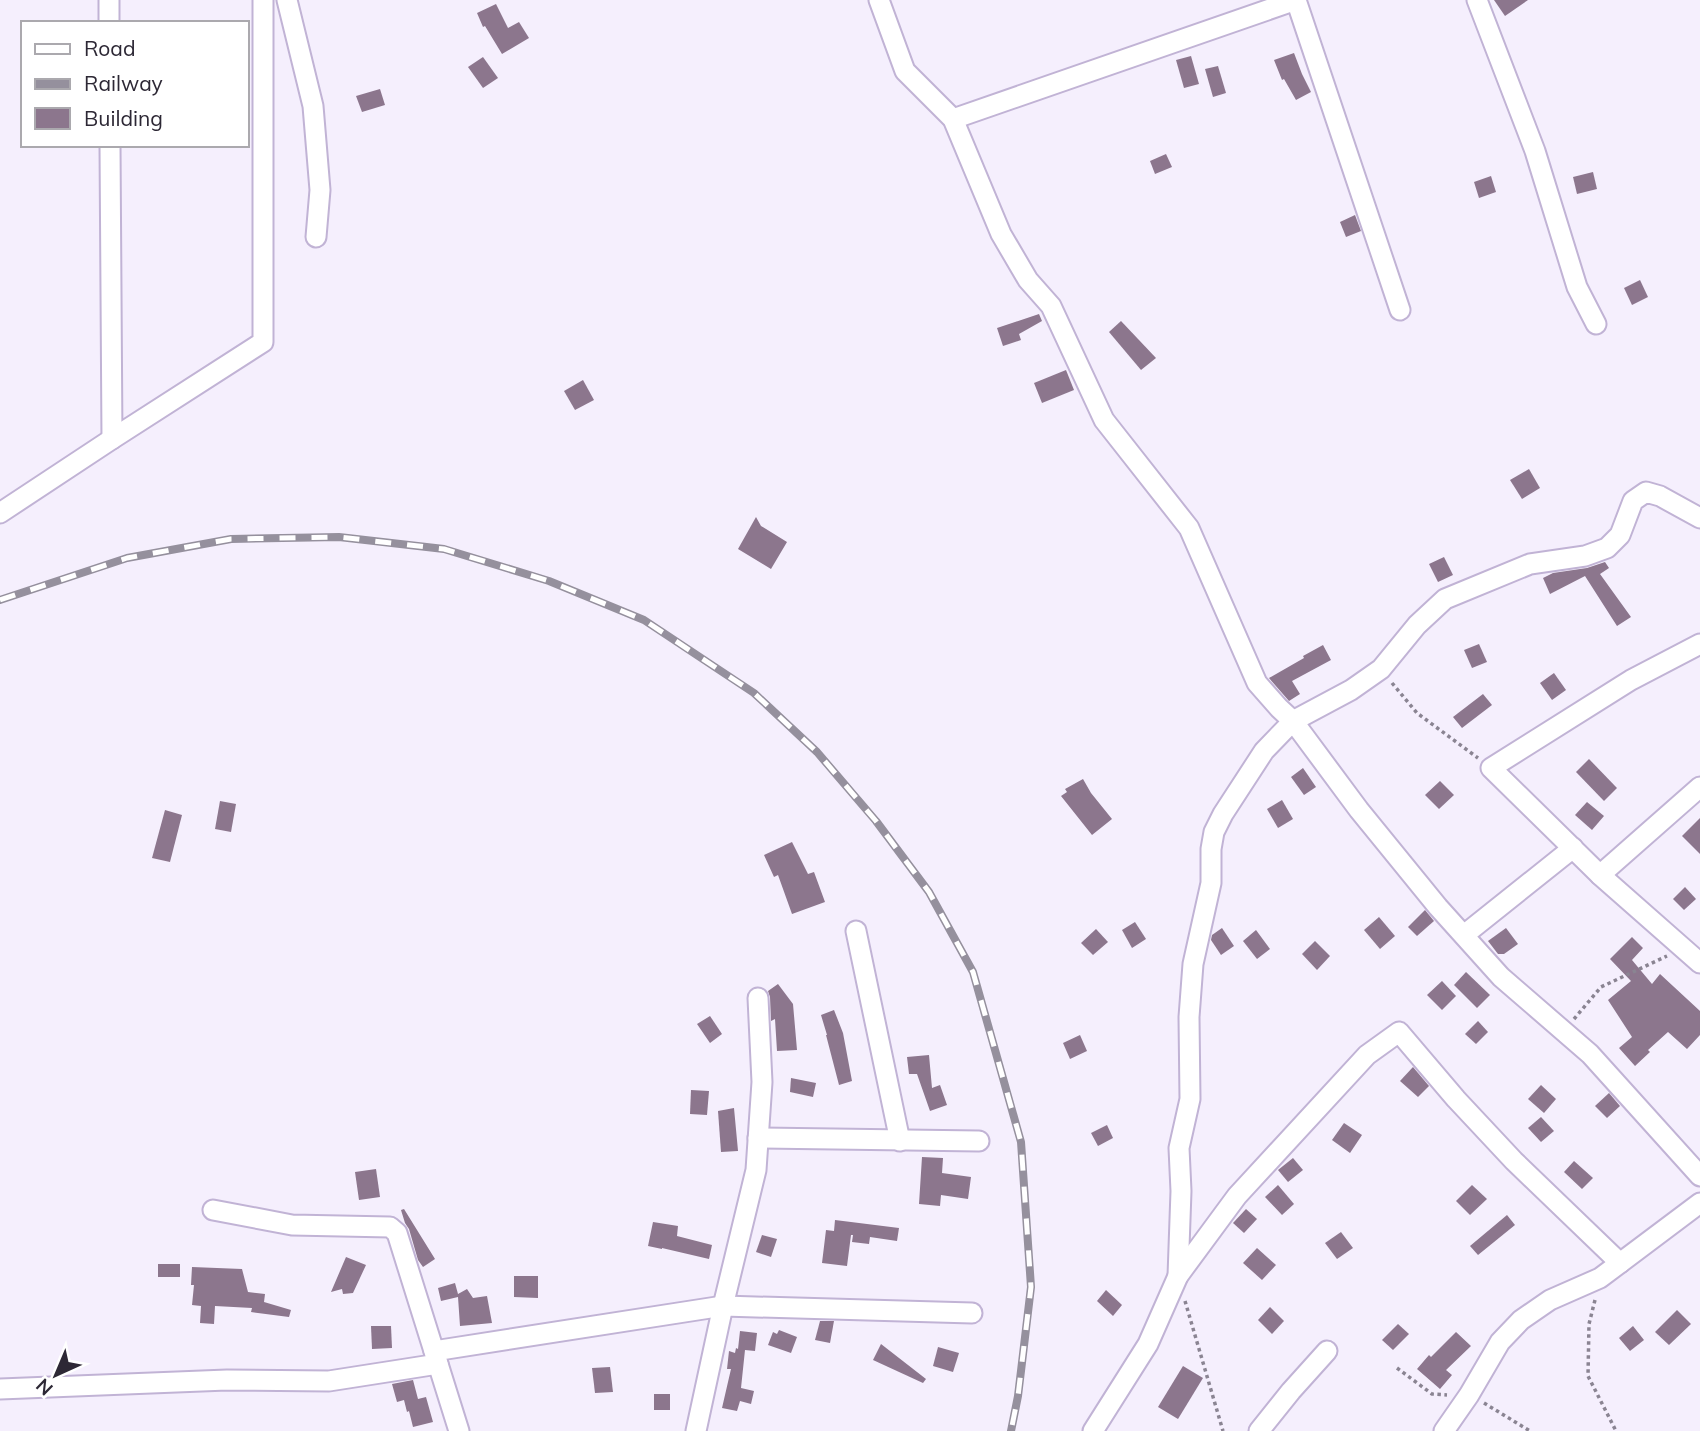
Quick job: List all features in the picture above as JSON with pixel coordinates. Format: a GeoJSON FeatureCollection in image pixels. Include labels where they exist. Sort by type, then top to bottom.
{"type":"FeatureCollection","features":[{"type":"Feature","properties":{"kind":"street"},"geometry":{"type":"LineString","coordinates":[[109,0],[109,21]]}},
{"type":"Feature","properties":{"kind":"street"},"geometry":{"type":"LineString","coordinates":[[0,513],[263,342],[264,0]]}},
{"type":"Feature","properties":{"kind":"street"},"geometry":{"type":"LineString","coordinates":[[287,0],[313,106],[320,190],[316,237]]}},
{"type":"Feature","properties":{"kind":"street"},"geometry":{"type":"LineString","coordinates":[[879,0],[905,71],[953,119],[1001,234],[1028,281],[1051,306],[1104,421],[1189,528],[1257,683],[1293,720],[1359,810],[1438,907],[1501,977],[1590,1054],[1700,1176]]}},
{"type":"Feature","properties":{"kind":"street"},"geometry":{"type":"LineString","coordinates":[[953,119],[1296,0],[1400,310]]}},
{"type":"Feature","properties":{"kind":"street"},"geometry":{"type":"LineString","coordinates":[[1477,0],[1535,151],[1577,287],[1596,324]]}},
{"type":"Feature","properties":{"kind":"street"},"geometry":{"type":"LineString","coordinates":[[110,147],[112,439]]}},
{"type":"Feature","properties":{"kind":"street"},"geometry":{"type":"LineString","coordinates":[[1178,1276],[1181,1191],[1179,1148],[1190,1099],[1190,1004],[1193,964],[1211,883],[1211,849],[1214,832],[1223,814],[1264,751],[1293,720],[1350,690],[1381,669],[1417,625],[1445,600],[1530,564],[1585,556],[1606,548],[1620,536],[1633,501],[1646,492],[1660,496],[1700,518]]}},
{"type":"Feature","properties":{"kind":"street"},"geometry":{"type":"LineString","coordinates":[[1700,644],[1631,680],[1491,768],[1600,875],[1700,963]]}},
{"type":"Feature","properties":{"kind":"street"},"geometry":{"type":"LineString","coordinates":[[1600,875],[1700,787]]}},
{"type":"Feature","properties":{"kind":"street"},"geometry":{"type":"LineString","coordinates":[[1464,935],[1573,848]]}},
{"type":"Feature","properties":{"kind":"street"},"geometry":{"type":"LineString","coordinates":[[856,931],[900,1141]]}},
{"type":"Feature","properties":{"kind":"street"},"geometry":{"type":"LineString","coordinates":[[696,1431],[756,1170],[762,1082],[758,998]]}},
{"type":"Feature","properties":{"kind":"street"},"geometry":{"type":"LineString","coordinates":[[1093,1431],[1148,1344],[1178,1276],[1237,1196],[1367,1055],[1399,1032],[1514,1161],[1620,1263]]}},
{"type":"Feature","properties":{"kind":"street"},"geometry":{"type":"LineString","coordinates":[[758,1138],[979,1142]]}},
{"type":"Feature","properties":{"kind":"street"},"geometry":{"type":"LineString","coordinates":[[1444,1431],[1500,1342],[1521,1320],[1550,1300],[1600,1278],[1700,1203]]}},
{"type":"Feature","properties":{"kind":"street"},"geometry":{"type":"LineString","coordinates":[[213,1210],[292,1225],[390,1227],[397,1233],[459,1431]]}},
{"type":"Feature","properties":{"kind":"street"},"geometry":{"type":"LineString","coordinates":[[0,1389],[228,1380],[330,1381],[436,1357],[723,1306],[972,1313]]}},
{"type":"Feature","properties":{"kind":"street"},"geometry":{"type":"LineString","coordinates":[[1259,1431],[1327,1351]]}},
{"type":"Feature","properties":{"kind":"path"},"geometry":{"type":"LineString","coordinates":[[1381,669],[1417,713],[1491,768]]}},
{"type":"Feature","properties":{"kind":"path"},"geometry":{"type":"LineString","coordinates":[[1568,1025],[1601,987],[1674,952]]}},
{"type":"Feature","properties":{"kind":"path"},"geometry":{"type":"LineString","coordinates":[[1178,1276],[1223,1431]]}},
{"type":"Feature","properties":{"kind":"path"},"geometry":{"type":"LineString","coordinates":[[1600,1278],[1589,1324],[1588,1376],[1616,1431]]}},
{"type":"Feature","properties":{"kind":"building"},"geometry":{"type":"Polygon","coordinates":[[[1494,0],[1528,0],[1505,16],[1494,0]]]}},
{"type":"Feature","properties":{"kind":"building"},"geometry":{"type":"Polygon","coordinates":[[[496,4],[508,28],[519,22],[529,38],[502,54],[485,26],[483,27],[477,13],[496,4]]]}},
{"type":"Feature","properties":{"kind":"building"},"geometry":{"type":"Polygon","coordinates":[[[1294,53],[1311,92],[1296,100],[1284,79],[1282,80],[1274,60],[1294,53]]]}},
{"type":"Feature","properties":{"kind":"building"},"geometry":{"type":"Polygon","coordinates":[[[1191,56],[1199,84],[1184,88],[1176,60],[1191,56]]]}},
{"type":"Feature","properties":{"kind":"building"},"geometry":{"type":"Polygon","coordinates":[[[483,57],[498,78],[483,88],[468,67],[483,57]]]}},
{"type":"Feature","properties":{"kind":"building"},"geometry":{"type":"Polygon","coordinates":[[[1218,66],[1226,93],[1213,97],[1205,69],[1218,66]]]}},
{"type":"Feature","properties":{"kind":"building"},"geometry":{"type":"Polygon","coordinates":[[[380,89],[385,105],[362,112],[356,96],[380,89]]]}},
{"type":"Feature","properties":{"kind":"building"},"geometry":{"type":"Polygon","coordinates":[[[1166,154],[1172,167],[1155,174],[1150,161],[1166,154]]]}},
{"type":"Feature","properties":{"kind":"building"},"geometry":{"type":"Polygon","coordinates":[[[1593,172],[1597,189],[1577,194],[1573,177],[1593,172]]]}},
{"type":"Feature","properties":{"kind":"building"},"geometry":{"type":"Polygon","coordinates":[[[1491,176],[1496,192],[1479,198],[1474,182],[1491,176]]]}},
{"type":"Feature","properties":{"kind":"building"},"geometry":{"type":"Polygon","coordinates":[[[1355,215],[1361,231],[1346,237],[1340,222],[1355,215]]]}},
{"type":"Feature","properties":{"kind":"building"},"geometry":{"type":"Polygon","coordinates":[[[1640,280],[1648,297],[1632,305],[1624,288],[1640,280]]]}},
{"type":"Feature","properties":{"kind":"building"},"geometry":{"type":"Polygon","coordinates":[[[1039,314],[1042,321],[1019,334],[1021,340],[1003,346],[997,328],[1039,314]]]}},
{"type":"Feature","properties":{"kind":"building"},"geometry":{"type":"Polygon","coordinates":[[[1121,321],[1156,358],[1141,370],[1109,332],[1121,321]]]}},
{"type":"Feature","properties":{"kind":"building"},"geometry":{"type":"Polygon","coordinates":[[[1066,370],[1074,390],[1042,403],[1034,383],[1066,370]]]}},
{"type":"Feature","properties":{"kind":"building"},"geometry":{"type":"Polygon","coordinates":[[[583,380],[594,400],[575,410],[564,391],[583,380]]]}},
{"type":"Feature","properties":{"kind":"building"},"geometry":{"type":"Polygon","coordinates":[[[1529,469],[1540,488],[1522,499],[1510,480],[1529,469]]]}},
{"type":"Feature","properties":{"kind":"building"},"geometry":{"type":"Polygon","coordinates":[[[756,517],[761,526],[787,542],[771,569],[738,549],[756,517]]]}},
{"type":"Feature","properties":{"kind":"building"},"geometry":{"type":"Polygon","coordinates":[[[1444,557],[1453,575],[1438,582],[1429,564],[1444,557]]]}},
{"type":"Feature","properties":{"kind":"building"},"geometry":{"type":"Polygon","coordinates":[[[1605,562],[1609,568],[1600,574],[1631,617],[1617,626],[1585,576],[1550,594],[1543,578],[1553,573],[1587,568],[1605,562]]]}},
{"type":"Feature","properties":{"kind":"building"},"geometry":{"type":"Polygon","coordinates":[[[1479,644],[1487,662],[1472,668],[1464,650],[1479,644]]]}},
{"type":"Feature","properties":{"kind":"building"},"geometry":{"type":"Polygon","coordinates":[[[1323,645],[1331,660],[1292,681],[1300,694],[1289,701],[1269,678],[1323,645]]]}},
{"type":"Feature","properties":{"kind":"building"},"geometry":{"type":"Polygon","coordinates":[[[1554,673],[1566,690],[1552,700],[1540,683],[1554,673]]]}},
{"type":"Feature","properties":{"kind":"building"},"geometry":{"type":"Polygon","coordinates":[[[1483,694],[1492,705],[1462,728],[1453,717],[1483,694]]]}},
{"type":"Feature","properties":{"kind":"building"},"geometry":{"type":"Polygon","coordinates":[[[1589,759],[1617,788],[1604,801],[1576,772],[1589,759]]]}},
{"type":"Feature","properties":{"kind":"building"},"geometry":{"type":"Polygon","coordinates":[[[1303,768],[1316,787],[1304,795],[1291,777],[1303,768]]]}},
{"type":"Feature","properties":{"kind":"building"},"geometry":{"type":"Polygon","coordinates":[[[1083,779],[1112,819],[1092,835],[1061,796],[1067,792],[1065,789],[1083,779]]]}},
{"type":"Feature","properties":{"kind":"building"},"geometry":{"type":"Polygon","coordinates":[[[1440,781],[1454,795],[1439,809],[1425,795],[1440,781]]]}},
{"type":"Feature","properties":{"kind":"building"},"geometry":{"type":"Polygon","coordinates":[[[1282,800],[1293,819],[1278,828],[1267,809],[1282,800]]]}},
{"type":"Feature","properties":{"kind":"building"},"geometry":{"type":"Polygon","coordinates":[[[220,801],[236,804],[231,832],[215,829],[220,801]]]}},
{"type":"Feature","properties":{"kind":"building"},"geometry":{"type":"Polygon","coordinates":[[[1587,802],[1604,816],[1592,830],[1575,815],[1587,802]]]}},
{"type":"Feature","properties":{"kind":"building"},"geometry":{"type":"Polygon","coordinates":[[[165,810],[182,815],[170,862],[152,858],[165,810]]]}},
{"type":"Feature","properties":{"kind":"building"},"geometry":{"type":"Polygon","coordinates":[[[1700,818],[1700,854],[1682,836],[1700,818]]]}},
{"type":"Feature","properties":{"kind":"building"},"geometry":{"type":"Polygon","coordinates":[[[792,842],[808,874],[814,872],[825,902],[792,914],[778,875],[774,877],[764,855],[792,842]]]}},
{"type":"Feature","properties":{"kind":"building"},"geometry":{"type":"Polygon","coordinates":[[[1685,887],[1696,899],[1684,910],[1673,899],[1685,887]]]}},
{"type":"Feature","properties":{"kind":"building"},"geometry":{"type":"Polygon","coordinates":[[[1425,910],[1434,921],[1417,936],[1408,927],[1425,910]]]}},
{"type":"Feature","properties":{"kind":"building"},"geometry":{"type":"Polygon","coordinates":[[[1379,917],[1395,936],[1380,949],[1364,930],[1379,917]]]}},
{"type":"Feature","properties":{"kind":"building"},"geometry":{"type":"Polygon","coordinates":[[[1135,922],[1146,939],[1132,948],[1122,930],[1135,922]]]}},
{"type":"Feature","properties":{"kind":"building"},"geometry":{"type":"Polygon","coordinates":[[[1222,928],[1234,946],[1221,955],[1211,940],[1212,935],[1222,928]]]}},
{"type":"Feature","properties":{"kind":"building"},"geometry":{"type":"Polygon","coordinates":[[[1506,928],[1518,944],[1504,954],[1498,954],[1488,941],[1506,928]]]}},
{"type":"Feature","properties":{"kind":"building"},"geometry":{"type":"Polygon","coordinates":[[[1096,929],[1108,942],[1093,955],[1081,943],[1096,929]]]}},
{"type":"Feature","properties":{"kind":"building"},"geometry":{"type":"Polygon","coordinates":[[[1256,930],[1270,949],[1257,959],[1243,941],[1256,930]]]}},
{"type":"Feature","properties":{"kind":"building"},"geometry":{"type":"Polygon","coordinates":[[[1632,937],[1643,948],[1632,960],[1652,984],[1660,974],[1700,1011],[1700,1035],[1687,1049],[1668,1032],[1635,1066],[1619,1048],[1632,1037],[1608,1000],[1631,981],[1610,959],[1632,937]]]}},
{"type":"Feature","properties":{"kind":"building"},"geometry":{"type":"Polygon","coordinates":[[[1315,941],[1330,956],[1317,970],[1302,954],[1315,941]]]}},
{"type":"Feature","properties":{"kind":"building"},"geometry":{"type":"Polygon","coordinates":[[[1466,972],[1490,995],[1477,1008],[1454,985],[1466,972]]]}},
{"type":"Feature","properties":{"kind":"building"},"geometry":{"type":"Polygon","coordinates":[[[1442,981],[1456,996],[1442,1010],[1427,995],[1442,981]]]}},
{"type":"Feature","properties":{"kind":"building"},"geometry":{"type":"Polygon","coordinates":[[[778,984],[793,1004],[797,1050],[777,1051],[775,1019],[771,1021],[768,991],[778,984]]]}},
{"type":"Feature","properties":{"kind":"building"},"geometry":{"type":"Polygon","coordinates":[[[834,1010],[843,1033],[852,1081],[839,1085],[821,1015],[834,1010]]]}},
{"type":"Feature","properties":{"kind":"building"},"geometry":{"type":"Polygon","coordinates":[[[710,1016],[722,1034],[710,1043],[697,1024],[710,1016]]]}},
{"type":"Feature","properties":{"kind":"building"},"geometry":{"type":"Polygon","coordinates":[[[1478,1021],[1488,1032],[1476,1044],[1465,1034],[1478,1021]]]}},
{"type":"Feature","properties":{"kind":"building"},"geometry":{"type":"Polygon","coordinates":[[[1080,1035],[1087,1051],[1070,1059],[1063,1043],[1080,1035]]]}},
{"type":"Feature","properties":{"kind":"building"},"geometry":{"type":"Polygon","coordinates":[[[929,1055],[932,1088],[940,1085],[947,1105],[930,1111],[917,1074],[909,1074],[907,1057],[929,1055]]]}},
{"type":"Feature","properties":{"kind":"building"},"geometry":{"type":"Polygon","coordinates":[[[1413,1067],[1429,1086],[1418,1097],[1400,1081],[1413,1067]]]}},
{"type":"Feature","properties":{"kind":"building"},"geometry":{"type":"Polygon","coordinates":[[[791,1078],[816,1083],[813,1097],[790,1092],[791,1078]]]}},
{"type":"Feature","properties":{"kind":"building"},"geometry":{"type":"Polygon","coordinates":[[[1541,1085],[1556,1099],[1544,1113],[1528,1099],[1541,1085]]]}},
{"type":"Feature","properties":{"kind":"building"},"geometry":{"type":"Polygon","coordinates":[[[691,1090],[709,1091],[707,1115],[690,1114],[691,1090]]]}},
{"type":"Feature","properties":{"kind":"building"},"geometry":{"type":"Polygon","coordinates":[[[1609,1093],[1620,1106],[1607,1118],[1595,1106],[1609,1093]]]}},
{"type":"Feature","properties":{"kind":"building"},"geometry":{"type":"Polygon","coordinates":[[[734,1108],[738,1151],[721,1152],[718,1111],[734,1108]]]}},
{"type":"Feature","properties":{"kind":"building"},"geometry":{"type":"Polygon","coordinates":[[[1541,1117],[1554,1131],[1541,1142],[1528,1128],[1541,1117]]]}},
{"type":"Feature","properties":{"kind":"building"},"geometry":{"type":"Polygon","coordinates":[[[1344,1123],[1362,1135],[1350,1153],[1332,1140],[1344,1123]]]}},
{"type":"Feature","properties":{"kind":"building"},"geometry":{"type":"Polygon","coordinates":[[[1107,1125],[1113,1138],[1098,1146],[1091,1133],[1107,1125]]]}},
{"type":"Feature","properties":{"kind":"building"},"geometry":{"type":"Polygon","coordinates":[[[922,1157],[943,1158],[942,1173],[971,1177],[968,1199],[941,1195],[940,1206],[919,1204],[922,1157]]]}},
{"type":"Feature","properties":{"kind":"building"},"geometry":{"type":"Polygon","coordinates":[[[1293,1158],[1303,1170],[1288,1182],[1278,1170],[1293,1158]]]}},
{"type":"Feature","properties":{"kind":"building"},"geometry":{"type":"Polygon","coordinates":[[[1574,1161],[1593,1178],[1582,1189],[1564,1172],[1574,1161]]]}},
{"type":"Feature","properties":{"kind":"building"},"geometry":{"type":"Polygon","coordinates":[[[376,1169],[380,1197],[359,1200],[355,1172],[376,1169]]]}},
{"type":"Feature","properties":{"kind":"building"},"geometry":{"type":"Polygon","coordinates":[[[1278,1185],[1294,1204],[1282,1215],[1265,1197],[1278,1185]]]}},
{"type":"Feature","properties":{"kind":"building"},"geometry":{"type":"Polygon","coordinates":[[[1472,1185],[1487,1199],[1470,1215],[1456,1201],[1472,1185]]]}},
{"type":"Feature","properties":{"kind":"building"},"geometry":{"type":"Polygon","coordinates":[[[404,1209],[435,1259],[423,1267],[405,1223],[401,1210],[404,1209]]]}},
{"type":"Feature","properties":{"kind":"building"},"geometry":{"type":"Polygon","coordinates":[[[1246,1209],[1257,1219],[1244,1233],[1233,1223],[1246,1209]]]}},
{"type":"Feature","properties":{"kind":"building"},"geometry":{"type":"Polygon","coordinates":[[[1507,1215],[1515,1225],[1478,1255],[1470,1246],[1507,1215]]]}},
{"type":"Feature","properties":{"kind":"building"},"geometry":{"type":"Polygon","coordinates":[[[835,1220],[899,1228],[897,1241],[870,1237],[869,1244],[852,1242],[851,1235],[847,1266],[822,1263],[826,1230],[834,1231],[835,1220]]]}},
{"type":"Feature","properties":{"kind":"building"},"geometry":{"type":"Polygon","coordinates":[[[653,1222],[678,1226],[677,1236],[712,1245],[709,1259],[648,1246],[653,1222]]]}},
{"type":"Feature","properties":{"kind":"building"},"geometry":{"type":"Polygon","coordinates":[[[1341,1232],[1353,1248],[1337,1259],[1325,1243],[1341,1232]]]}},
{"type":"Feature","properties":{"kind":"building"},"geometry":{"type":"Polygon","coordinates":[[[762,1235],[777,1239],[771,1257],[756,1252],[762,1235]]]}},
{"type":"Feature","properties":{"kind":"building"},"geometry":{"type":"Polygon","coordinates":[[[1257,1248],[1276,1265],[1262,1280],[1243,1263],[1257,1248]]]}},
{"type":"Feature","properties":{"kind":"building"},"geometry":{"type":"Polygon","coordinates":[[[346,1257],[366,1265],[353,1293],[343,1294],[342,1289],[331,1292],[346,1257]]]}},
{"type":"Feature","properties":{"kind":"building"},"geometry":{"type":"Polygon","coordinates":[[[158,1264],[180,1264],[180,1277],[158,1277],[158,1264]]]}},
{"type":"Feature","properties":{"kind":"building"},"geometry":{"type":"Polygon","coordinates":[[[192,1267],[242,1269],[248,1292],[265,1294],[264,1302],[291,1310],[289,1317],[251,1312],[252,1308],[215,1306],[214,1324],[200,1323],[201,1306],[192,1305],[192,1267]]]}},
{"type":"Feature","properties":{"kind":"building"},"geometry":{"type":"Polygon","coordinates":[[[514,1276],[538,1276],[538,1298],[514,1297],[514,1276]]]}},
{"type":"Feature","properties":{"kind":"building"},"geometry":{"type":"Polygon","coordinates":[[[455,1283],[458,1294],[467,1289],[473,1298],[487,1296],[492,1323],[460,1326],[458,1297],[441,1301],[438,1288],[455,1283]]]}},
{"type":"Feature","properties":{"kind":"building"},"geometry":{"type":"Polygon","coordinates":[[[1106,1290],[1122,1305],[1113,1316],[1097,1301],[1106,1290]]]}},
{"type":"Feature","properties":{"kind":"building"},"geometry":{"type":"Polygon","coordinates":[[[1270,1307],[1284,1321],[1272,1334],[1258,1320],[1270,1307]]]}},
{"type":"Feature","properties":{"kind":"building"},"geometry":{"type":"Polygon","coordinates":[[[1677,1310],[1691,1324],[1669,1345],[1655,1332],[1677,1310]]]}},
{"type":"Feature","properties":{"kind":"building"},"geometry":{"type":"Polygon","coordinates":[[[820,1321],[834,1321],[830,1343],[815,1340],[820,1321]]]}},
{"type":"Feature","properties":{"kind":"building"},"geometry":{"type":"Polygon","coordinates":[[[1398,1324],[1409,1334],[1393,1350],[1382,1340],[1398,1324]]]}},
{"type":"Feature","properties":{"kind":"building"},"geometry":{"type":"Polygon","coordinates":[[[371,1326],[391,1326],[392,1348],[372,1349],[371,1326]]]}},
{"type":"Feature","properties":{"kind":"building"},"geometry":{"type":"Polygon","coordinates":[[[1633,1326],[1644,1340],[1630,1351],[1619,1338],[1633,1326]]]}},
{"type":"Feature","properties":{"kind":"building"},"geometry":{"type":"Polygon","coordinates":[[[779,1330],[797,1337],[791,1353],[768,1345],[773,1332],[777,1334],[779,1330]]]}},
{"type":"Feature","properties":{"kind":"building"},"geometry":{"type":"Polygon","coordinates":[[[740,1331],[757,1333],[755,1351],[745,1350],[741,1388],[754,1391],[751,1404],[740,1401],[737,1411],[722,1408],[731,1369],[727,1369],[729,1351],[735,1353],[736,1348],[738,1349],[740,1331]]]}},
{"type":"Feature","properties":{"kind":"building"},"geometry":{"type":"Polygon","coordinates":[[[1456,1332],[1471,1346],[1446,1370],[1452,1375],[1440,1389],[1417,1369],[1456,1332]]]}},
{"type":"Feature","properties":{"kind":"building"},"geometry":{"type":"Polygon","coordinates":[[[881,1344],[926,1379],[923,1383],[873,1360],[881,1344]]]}},
{"type":"Feature","properties":{"kind":"building"},"geometry":{"type":"Polygon","coordinates":[[[938,1347],[959,1353],[953,1372],[933,1366],[938,1347]]]}},
{"type":"Feature","properties":{"kind":"building"},"geometry":{"type":"Polygon","coordinates":[[[1183,1366],[1203,1378],[1178,1419],[1158,1407],[1183,1366]]]}},
{"type":"Feature","properties":{"kind":"building"},"geometry":{"type":"Polygon","coordinates":[[[610,1367],[613,1392],[595,1393],[592,1368],[610,1367]]]}},
{"type":"Feature","properties":{"kind":"building"},"geometry":{"type":"Polygon","coordinates":[[[413,1380],[418,1399],[426,1397],[433,1422],[413,1427],[404,1400],[397,1402],[392,1384],[413,1380]]]}},
{"type":"Feature","properties":{"kind":"building"},"geometry":{"type":"Polygon","coordinates":[[[654,1394],[670,1394],[670,1410],[654,1410],[654,1394]]]}},
{"type":"Feature","properties":{"kind":"railway"},"geometry":{"type":"LineString","coordinates":[[0,600],[127,558],[231,539],[339,537],[444,549],[549,581],[644,620],[754,693],[817,752],[876,821],[929,892],[973,972],[1021,1142],[1031,1287],[1018,1396],[1011,1431]]}}]}
